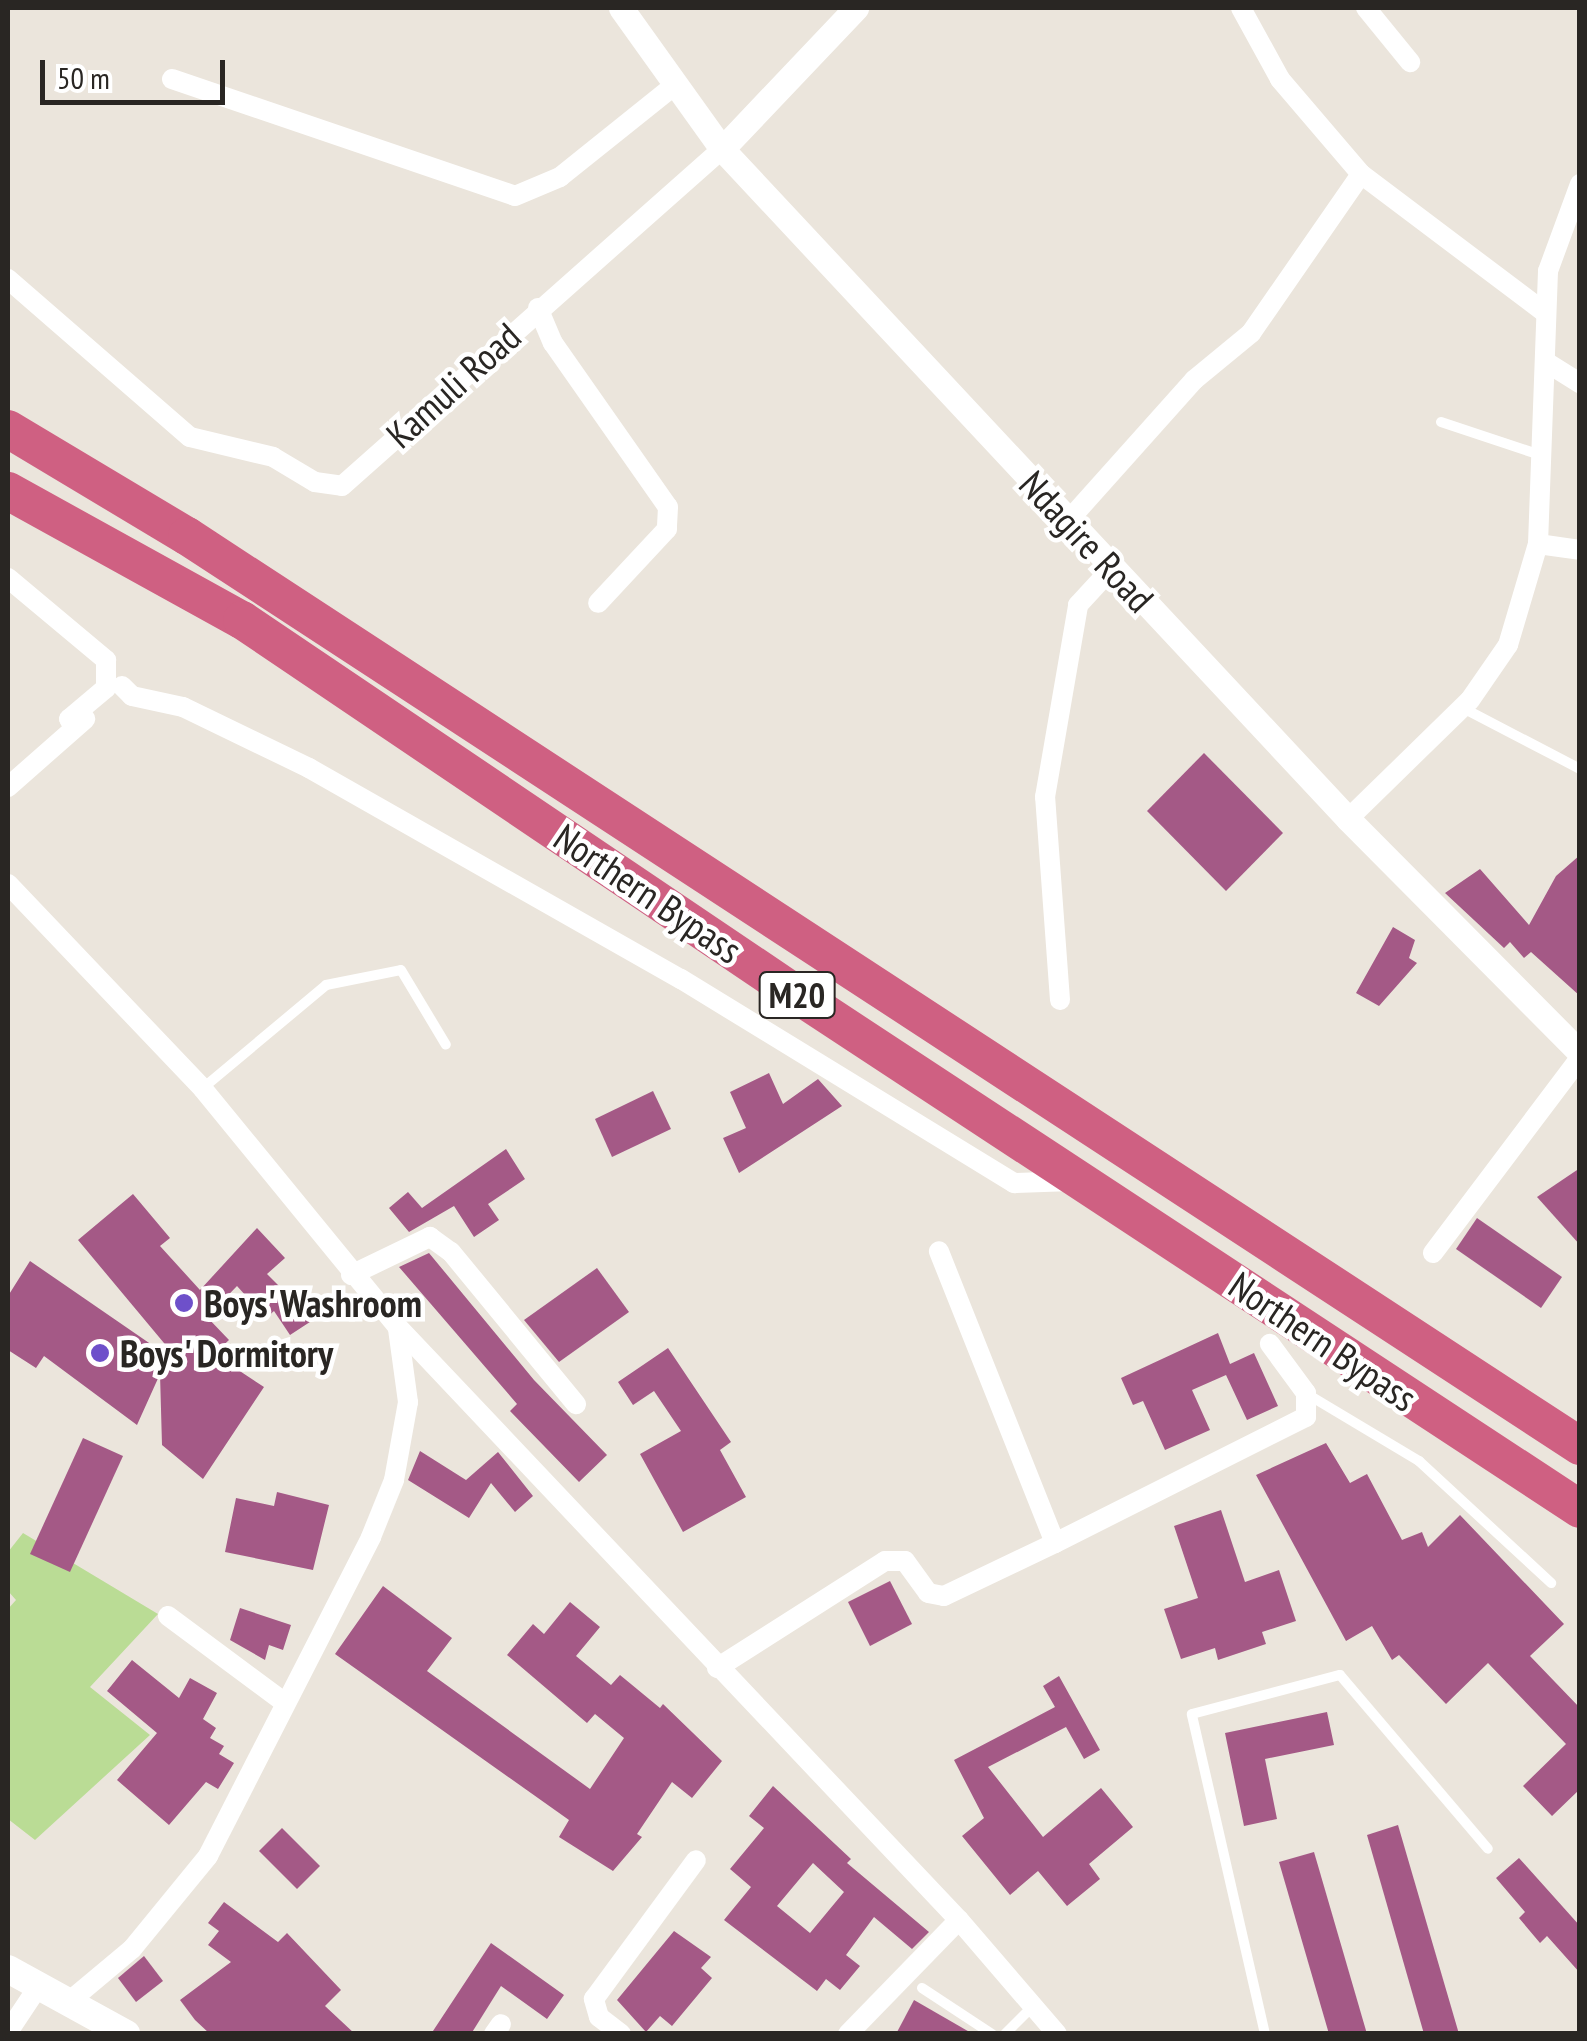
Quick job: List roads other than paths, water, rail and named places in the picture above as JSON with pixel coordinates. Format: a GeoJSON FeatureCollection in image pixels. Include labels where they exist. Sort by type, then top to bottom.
{"type":"FeatureCollection","features":[{"type":"Feature","properties":{"kind":"highway","name":"Northern Bypass"},"geometry":{"type":"LineString","coordinates":[[8,429],[187,536],[1580,1446]]}},
{"type":"Feature","properties":{"kind":"highway","name":"Northern Bypass"},"geometry":{"type":"LineString","coordinates":[[8,491],[242,620],[805,1000],[1580,1509]]}},
{"type":"Feature","properties":{"kind":"main road"},"geometry":{"type":"LineString","coordinates":[[8,1969],[71,2000],[126,2034]]}},
{"type":"Feature","properties":{"kind":"street","name":"Ndagire Road"},"geometry":{"type":"LineString","coordinates":[[621,8],[722,150],[1348,818],[1578,1049]]}},
{"type":"Feature","properties":{"kind":"street","name":"Kamuli Road"},"geometry":{"type":"LineString","coordinates":[[8,279],[190,436],[273,457],[316,482],[342,486],[538,308],[722,150],[856,8]]}},
{"type":"Feature","properties":{"kind":"street"},"geometry":{"type":"LineString","coordinates":[[1241,8],[1280,80],[1360,174],[1544,312]]}},
{"type":"Feature","properties":{"kind":"street"},"geometry":{"type":"LineString","coordinates":[[1366,8],[1410,62]]}},
{"type":"Feature","properties":{"kind":"street"},"geometry":{"type":"LineString","coordinates":[[172,79],[515,196],[560,178],[675,85]]}},
{"type":"Feature","properties":{"kind":"street"},"geometry":{"type":"LineString","coordinates":[[1068,521],[1194,380],[1252,333],[1360,174]]}},
{"type":"Feature","properties":{"kind":"street"},"geometry":{"type":"LineString","coordinates":[[1348,818],[1462,708],[1508,645],[1538,544],[1548,271],[1580,184]]}},
{"type":"Feature","properties":{"kind":"street"},"geometry":{"type":"LineString","coordinates":[[538,308],[553,343],[668,507],[667,529],[598,604]]}},
{"type":"Feature","properties":{"kind":"street"},"geometry":{"type":"LineString","coordinates":[[1546,362],[1580,383]]}},
{"type":"Feature","properties":{"kind":"street"},"geometry":{"type":"LineString","coordinates":[[1538,544],[1580,550]]}},
{"type":"Feature","properties":{"kind":"street"},"geometry":{"type":"LineString","coordinates":[[1060,1000],[1045,797],[1078,605],[1112,568]]}},
{"type":"Feature","properties":{"kind":"street"},"geometry":{"type":"LineString","coordinates":[[8,578],[106,660],[110,679],[69,719],[75,727]]}},
{"type":"Feature","properties":{"kind":"street"},"geometry":{"type":"LineString","coordinates":[[8,787],[125,683],[132,696],[183,706],[326,778],[681,978],[1014,1183],[1086,1181]]}},
{"type":"Feature","properties":{"kind":"street"},"geometry":{"type":"LineString","coordinates":[[8,884],[202,1089],[351,1276],[958,1920],[1057,2034]]}},
{"type":"Feature","properties":{"kind":"street"},"geometry":{"type":"LineString","coordinates":[[1433,1252],[1578,1049]]}},
{"type":"Feature","properties":{"kind":"street"},"geometry":{"type":"LineString","coordinates":[[351,1276],[430,1237],[451,1252],[576,1404]]}},
{"type":"Feature","properties":{"kind":"street"},"geometry":{"type":"LineString","coordinates":[[939,1252],[1055,1543]]}},
{"type":"Feature","properties":{"kind":"street"},"geometry":{"type":"LineString","coordinates":[[71,2000],[132,1949],[208,1856],[394,1480],[408,1402],[398,1327]]}},
{"type":"Feature","properties":{"kind":"street"},"geometry":{"type":"LineString","coordinates":[[717,1668],[885,1561],[905,1562],[928,1593],[944,1596],[1306,1417],[1306,1394],[1270,1344]]}},
{"type":"Feature","properties":{"kind":"street"},"geometry":{"type":"LineString","coordinates":[[168,1616],[285,1703]]}},
{"type":"Feature","properties":{"kind":"street"},"geometry":{"type":"LineString","coordinates":[[621,2034],[599,2018],[594,1998],[696,1860]]}},
{"type":"Feature","properties":{"kind":"street"},"geometry":{"type":"LineString","coordinates":[[848,2034],[958,1920]]}},
{"type":"Feature","properties":{"kind":"street"},"geometry":{"type":"LineString","coordinates":[[8,2032],[40,1984]]}},
{"type":"Feature","properties":{"kind":"lane"},"geometry":{"type":"LineString","coordinates":[[1441,422],[1544,456]]}},
{"type":"Feature","properties":{"kind":"lane"},"geometry":{"type":"LineString","coordinates":[[1462,708],[1580,770]]}},
{"type":"Feature","properties":{"kind":"lane"},"geometry":{"type":"LineString","coordinates":[[202,1089],[326,985],[400,970],[446,1045]]}},
{"type":"Feature","properties":{"kind":"lane"},"geometry":{"type":"LineString","coordinates":[[1306,1394],[1419,1462],[1551,1583]]}},
{"type":"Feature","properties":{"kind":"lane"},"geometry":{"type":"LineString","coordinates":[[1266,2034],[1192,1714],[1340,1675],[1488,1848]]}},
{"type":"Feature","properties":{"kind":"lane"},"geometry":{"type":"LineString","coordinates":[[922,1988],[992,2034]]}},
{"type":"Feature","properties":{"kind":"lane"},"geometry":{"type":"LineString","coordinates":[[1005,2034],[1033,2006]]}},
{"type":"Feature","properties":{"kind":"place","name":"Boys' Washroom"},"geometry":{"type":"Point","coordinates":[184,1303]}},
{"type":"Feature","properties":{"kind":"place","name":"Boys' Dormitory"},"geometry":{"type":"Point","coordinates":[100,1353]}}]}
